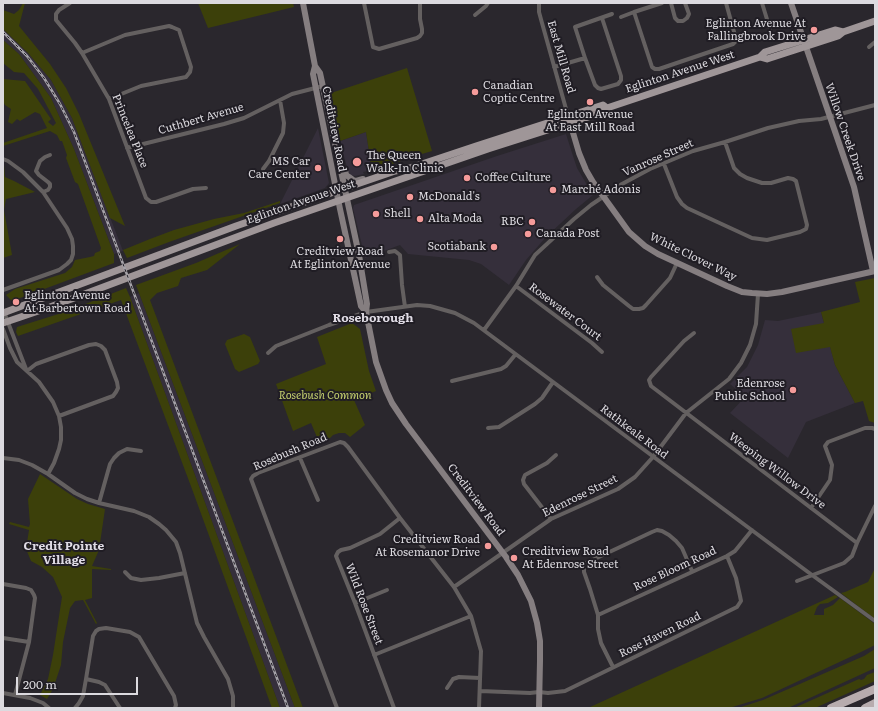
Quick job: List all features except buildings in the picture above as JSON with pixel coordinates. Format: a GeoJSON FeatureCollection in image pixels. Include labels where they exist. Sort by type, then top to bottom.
{"type":"FeatureCollection","features":[{"type":"Feature","properties":{"kind":"highway"},"geometry":{"type":"LineString","coordinates":[[831,708],[875,689]]}},
{"type":"Feature","properties":{"kind":"highway"},"geometry":{"type":"LineString","coordinates":[[865,708],[875,704]]}},
{"type":"Feature","properties":{"kind":"main road","name":"Creditview Road"},"geometry":{"type":"LineString","coordinates":[[303,3],[315,66],[320,73],[337,147],[362,269],[367,304],[366,312],[376,362],[392,403],[406,424],[503,552],[518,575],[531,601],[540,641],[539,708]]}},
{"type":"Feature","properties":{"kind":"main road","name":"Willow Creek Drive"},"geometry":{"type":"LineString","coordinates":[[791,3],[854,187],[874,271]]}},
{"type":"Feature","properties":{"kind":"main road","name":"Eglinton Avenue West"},"geometry":{"type":"LineString","coordinates":[[3,312],[243,224],[377,177],[569,119],[604,112],[607,108],[760,57],[767,59],[805,43],[838,36],[842,32],[875,21]]}},
{"type":"Feature","properties":{"kind":"main road","name":"Creditview Road"},"geometry":{"type":"LineString","coordinates":[[315,66],[313,74],[336,191],[361,306],[366,312]]}},
{"type":"Feature","properties":{"kind":"main road","name":"Eglinton Avenue West"},"geometry":{"type":"LineString","coordinates":[[5,323],[254,230],[472,155],[569,119]]}},
{"type":"Feature","properties":{"kind":"main road","name":"White Clover Way"},"geometry":{"type":"LineString","coordinates":[[569,119],[584,166],[591,179],[625,229],[636,240],[649,249],[677,263],[734,289],[758,294],[782,292],[874,271]]}},
{"type":"Feature","properties":{"kind":"main road"},"geometry":{"type":"LineString","coordinates":[[337,147],[341,154],[345,172],[349,177],[356,181],[374,175],[377,177]]}},
{"type":"Feature","properties":{"kind":"street","name":"Princelea Place"},"geometry":{"type":"LineString","coordinates":[[70,3],[56,14],[56,20],[82,53],[109,99],[146,198],[151,202],[156,202],[193,189],[206,188]]}},
{"type":"Feature","properties":{"kind":"street"},"geometry":{"type":"LineString","coordinates":[[364,3],[373,47],[379,49],[420,36],[422,33],[420,3]]}},
{"type":"Feature","properties":{"kind":"street"},"geometry":{"type":"LineString","coordinates":[[475,15],[488,3]]}},
{"type":"Feature","properties":{"kind":"street","name":"East Mill Road"},"geometry":{"type":"LineString","coordinates":[[539,3],[541,18],[569,119]]}},
{"type":"Feature","properties":{"kind":"street"},"geometry":{"type":"LineString","coordinates":[[621,16],[662,3]]}},
{"type":"Feature","properties":{"kind":"street"},"geometry":{"type":"LineString","coordinates":[[671,3],[675,18],[678,21],[683,22],[687,18],[688,14],[685,3]]}},
{"type":"Feature","properties":{"kind":"street"},"geometry":{"type":"LineString","coordinates":[[634,12],[652,67],[659,69],[733,44],[736,39],[726,3]]}},
{"type":"Feature","properties":{"kind":"street"},"geometry":{"type":"LineString","coordinates":[[762,3],[770,29]]}},
{"type":"Feature","properties":{"kind":"street"},"geometry":{"type":"LineString","coordinates":[[602,18],[621,80],[618,84],[601,89],[594,85],[575,27],[612,14]]}},
{"type":"Feature","properties":{"kind":"street"},"geometry":{"type":"LineString","coordinates":[[82,53],[125,35],[170,26],[179,30],[192,67],[186,77],[141,86],[109,99]]}},
{"type":"Feature","properties":{"kind":"street"},"geometry":{"type":"LineString","coordinates":[[869,47],[875,42]]}},
{"type":"Feature","properties":{"kind":"street"},"geometry":{"type":"LineString","coordinates":[[554,67],[585,58]]}},
{"type":"Feature","properties":{"kind":"street","name":"Cuthbert Avenue"},"geometry":{"type":"LineString","coordinates":[[127,148],[244,118],[292,94],[323,86]]}},
{"type":"Feature","properties":{"kind":"street"},"geometry":{"type":"LineString","coordinates":[[263,169],[269,161],[283,133],[284,123],[280,100]]}},
{"type":"Feature","properties":{"kind":"street","name":"Vanrose Street"},"geometry":{"type":"LineString","coordinates":[[484,330],[516,286],[535,255],[574,219],[622,184],[650,169],[693,151],[768,128],[799,121],[830,117],[875,105]]}},
{"type":"Feature","properties":{"kind":"street"},"geometry":{"type":"LineString","coordinates":[[664,164],[677,197],[682,204],[687,208],[752,238],[767,240],[800,232],[806,229],[806,220],[796,181],[788,178],[771,183],[762,183],[747,178],[734,168],[725,142]]}},
{"type":"Feature","properties":{"kind":"street"},"geometry":{"type":"LineString","coordinates":[[43,192],[48,190],[50,184],[36,171],[40,161],[50,155]]}},
{"type":"Feature","properties":{"kind":"street"},"geometry":{"type":"LineString","coordinates":[[3,159],[23,172],[43,192],[67,228],[74,246],[73,254],[68,264],[58,270],[3,290]]}},
{"type":"Feature","properties":{"kind":"street"},"geometry":{"type":"LineString","coordinates":[[390,252],[395,251],[400,255],[405,307]]}},
{"type":"Feature","properties":{"kind":"street"},"geometry":{"type":"LineString","coordinates":[[597,276],[603,284],[629,306],[639,309],[646,306],[670,278],[677,263]]}},
{"type":"Feature","properties":{"kind":"street","name":"Rosewater Court"},"geometry":{"type":"LineString","coordinates":[[516,286],[602,352]]}},
{"type":"Feature","properties":{"kind":"street","name":"Edenrose Street"},"geometry":{"type":"LineString","coordinates":[[454,587],[550,519],[622,486],[635,477],[653,457],[686,413],[729,379],[742,363],[750,346],[756,324],[758,294]]}},
{"type":"Feature","properties":{"kind":"street","name":"Rathkeale Road"},"geometry":{"type":"LineString","coordinates":[[268,353],[276,346],[366,312],[417,305],[430,306],[455,313],[484,330],[515,355],[875,621]]}},
{"type":"Feature","properties":{"kind":"street"},"geometry":{"type":"LineString","coordinates":[[3,312],[5,323],[27,371]]}},
{"type":"Feature","properties":{"kind":"street"},"geometry":{"type":"LineString","coordinates":[[3,329],[17,362],[39,382],[53,402],[59,416],[61,427],[60,444],[54,463],[48,474]]}},
{"type":"Feature","properties":{"kind":"street","name":"Weeping Willow Drive"},"geometry":{"type":"LineString","coordinates":[[694,333],[684,341],[649,380],[653,389],[857,542]]}},
{"type":"Feature","properties":{"kind":"street"},"geometry":{"type":"LineString","coordinates":[[27,371],[36,364],[89,345],[96,344],[105,350],[117,382],[118,388],[116,392],[113,396],[59,416]]}},
{"type":"Feature","properties":{"kind":"street"},"geometry":{"type":"LineString","coordinates":[[452,381],[501,369],[506,366],[515,355]]}},
{"type":"Feature","properties":{"kind":"street"},"geometry":{"type":"LineString","coordinates":[[488,428],[499,427],[535,404],[542,398],[553,382]]}},
{"type":"Feature","properties":{"kind":"street"},"geometry":{"type":"LineString","coordinates":[[811,508],[830,480],[832,465],[825,446],[828,442],[865,428],[875,429]]}},
{"type":"Feature","properties":{"kind":"street","name":"Rosebush Road"},"geometry":{"type":"LineString","coordinates":[[337,708],[251,479],[258,473],[340,442],[344,443],[348,447],[400,518],[454,587],[472,616],[481,651],[479,708]]}},
{"type":"Feature","properties":{"kind":"street"},"geometry":{"type":"LineString","coordinates":[[99,503],[110,464],[114,458],[119,453],[127,449],[141,451]]}},
{"type":"Feature","properties":{"kind":"street"},"geometry":{"type":"LineString","coordinates":[[550,519],[524,484],[523,480],[525,475],[548,463],[556,455]]}},
{"type":"Feature","properties":{"kind":"street"},"geometry":{"type":"LineString","coordinates":[[3,458],[19,460],[32,465],[75,493],[99,503],[134,511],[149,517],[166,530],[176,542],[180,553],[197,623],[228,679],[233,696],[233,708]]}},
{"type":"Feature","properties":{"kind":"street"},"geometry":{"type":"LineString","coordinates":[[300,458],[318,500]]}},
{"type":"Feature","properties":{"kind":"street"},"geometry":{"type":"LineString","coordinates":[[797,581],[844,564],[852,556],[857,542],[875,506]]}},
{"type":"Feature","properties":{"kind":"street","name":"Wild Rose Street"},"geometry":{"type":"LineString","coordinates":[[394,708],[336,556],[341,550],[350,548],[375,537],[400,518]]}},
{"type":"Feature","properties":{"kind":"street"},"geometry":{"type":"LineString","coordinates":[[613,667],[601,643],[598,629],[598,615],[584,572],[586,563],[657,530],[669,534],[682,548],[692,571]]}},
{"type":"Feature","properties":{"kind":"street","name":"Rose Bloom Road"},"geometry":{"type":"LineString","coordinates":[[598,615],[726,556],[735,551],[752,530]]}},
{"type":"Feature","properties":{"kind":"street","name":"Rose Haven Road"},"geometry":{"type":"LineString","coordinates":[[480,691],[548,693],[565,691],[737,607],[741,601],[740,596],[736,578],[726,556]]}},
{"type":"Feature","properties":{"kind":"street"},"geometry":{"type":"LineString","coordinates":[[125,572],[131,578],[141,580],[185,574]]}},
{"type":"Feature","properties":{"kind":"street"},"geometry":{"type":"LineString","coordinates":[[3,584],[31,590],[35,598],[29,642],[15,695]]}},
{"type":"Feature","properties":{"kind":"street"},"geometry":{"type":"LineString","coordinates":[[355,603],[387,590]]}},
{"type":"Feature","properties":{"kind":"street"},"geometry":{"type":"LineString","coordinates":[[374,655],[472,616]]}},
{"type":"Feature","properties":{"kind":"street"},"geometry":{"type":"LineString","coordinates":[[75,708],[83,696],[93,636],[100,629],[106,628],[130,632],[139,636],[174,696],[176,705],[175,708]]}},
{"type":"Feature","properties":{"kind":"street"},"geometry":{"type":"LineString","coordinates":[[3,638],[29,642]]}},
{"type":"Feature","properties":{"kind":"street"},"geometry":{"type":"LineString","coordinates":[[447,688],[453,679],[459,677],[480,678]]}},
{"type":"Feature","properties":{"kind":"street"},"geometry":{"type":"LineString","coordinates":[[86,679],[105,685],[120,708]]}},
{"type":"Feature","properties":{"kind":"street"},"geometry":{"type":"LineString","coordinates":[[3,693],[30,698],[43,703],[49,708]]}},
{"type":"Feature","properties":{"kind":"shaded area"},"geometry":{"type":"Polygon","coordinates":[[[3,29],[28,53],[51,80],[72,118],[123,251],[114,254],[74,149],[51,98],[19,54],[3,40],[3,29]]]}},
{"type":"Feature","properties":{"kind":"shaded area"},"geometry":{"type":"Polygon","coordinates":[[[318,128],[329,183],[325,188],[280,204],[318,128]]]}},
{"type":"Feature","properties":{"kind":"shaded area"},"geometry":{"type":"Polygon","coordinates":[[[366,132],[372,171],[363,172],[364,174],[355,176],[351,175],[348,171],[340,141],[366,132]]]}},
{"type":"Feature","properties":{"kind":"shaded area"},"geometry":{"type":"Polygon","coordinates":[[[566,134],[577,168],[593,195],[546,237],[526,260],[509,285],[481,264],[469,260],[408,254],[400,245],[365,258],[353,208],[354,205],[566,134]]]}},
{"type":"Feature","properties":{"kind":"shaded area"},"geometry":{"type":"Polygon","coordinates":[[[139,293],[295,708],[280,708],[130,297],[139,293]]]}},
{"type":"Feature","properties":{"kind":"shaded area","name":"Edenrose Public School"},"geometry":{"type":"Polygon","coordinates":[[[821,312],[835,365],[855,403],[806,422],[788,458],[730,413],[745,397],[730,384],[747,367],[758,345],[765,320],[778,321],[821,312]]]}},
{"type":"Feature","properties":{"kind":"green space"},"geometry":{"type":"Polygon","coordinates":[[[23,3],[25,3],[19,26],[50,64],[66,88],[79,114],[125,226],[110,218],[72,118],[51,80],[28,53],[3,29],[3,10],[14,14],[19,10],[23,3]]]}},
{"type":"Feature","properties":{"kind":"green space"},"geometry":{"type":"Polygon","coordinates":[[[198,3],[293,3],[294,7],[208,28],[198,3]]]}},
{"type":"Feature","properties":{"kind":"green space"},"geometry":{"type":"Polygon","coordinates":[[[3,40],[19,54],[51,98],[74,149],[114,254],[114,263],[12,301],[6,295],[15,289],[65,273],[72,267],[75,260],[94,256],[95,253],[100,251],[101,248],[78,184],[75,182],[66,158],[67,155],[62,141],[60,141],[57,135],[50,131],[3,146],[3,143],[47,128],[40,114],[35,112],[20,121],[17,119],[12,124],[8,122],[11,109],[5,105],[3,101],[3,79],[25,81],[51,119],[48,122],[53,126],[56,123],[38,89],[24,73],[14,72],[3,63],[3,40]]]}},
{"type":"Feature","properties":{"kind":"green space"},"geometry":{"type":"Polygon","coordinates":[[[407,68],[432,151],[372,171],[366,132],[340,141],[331,93],[407,68]]]}},
{"type":"Feature","properties":{"kind":"green space"},"geometry":{"type":"Polygon","coordinates":[[[3,165],[5,177],[35,192],[6,199],[4,210],[12,255],[3,258],[3,165]]]}},
{"type":"Feature","properties":{"kind":"green space"},"geometry":{"type":"Polygon","coordinates":[[[280,201],[280,203],[127,258],[123,250],[174,230],[214,219],[244,213],[280,201]]]}},
{"type":"Feature","properties":{"kind":"green space"},"geometry":{"type":"Polygon","coordinates":[[[240,244],[207,270],[181,278],[178,286],[157,293],[150,300],[303,708],[295,708],[136,285],[196,263],[240,244]]]}},
{"type":"Feature","properties":{"kind":"green space"},"geometry":{"type":"Polygon","coordinates":[[[875,278],[875,423],[869,421],[863,401],[855,403],[835,365],[830,347],[796,353],[791,329],[824,323],[821,312],[860,302],[855,282],[875,278]]]}},
{"type":"Feature","properties":{"kind":"green space"},"geometry":{"type":"Polygon","coordinates":[[[126,288],[280,708],[272,708],[121,300],[18,336],[16,332],[17,327],[65,312],[126,288]]]}},
{"type":"Feature","properties":{"kind":"green space","name":"Rosebush Common"},"geometry":{"type":"Polygon","coordinates":[[[352,323],[360,329],[369,371],[376,391],[354,400],[365,425],[350,437],[345,433],[339,433],[319,442],[311,423],[293,431],[276,384],[326,364],[317,337],[352,323]]]}},
{"type":"Feature","properties":{"kind":"green space"},"geometry":{"type":"Polygon","coordinates":[[[244,334],[250,337],[260,361],[258,364],[239,372],[235,369],[225,344],[227,340],[244,334]]]}},
{"type":"Feature","properties":{"kind":"green space"},"geometry":{"type":"Polygon","coordinates":[[[40,474],[77,499],[105,509],[99,550],[92,566],[111,569],[92,569],[92,598],[85,600],[97,623],[96,624],[83,600],[75,601],[70,608],[63,642],[61,665],[53,689],[47,699],[40,695],[48,679],[62,597],[53,577],[42,567],[31,561],[26,549],[29,530],[9,524],[10,522],[29,527],[28,499],[40,474]]]}},
{"type":"Feature","properties":{"kind":"green space"},"geometry":{"type":"Polygon","coordinates":[[[875,568],[875,619],[841,593],[868,582],[875,568]]]}},
{"type":"Feature","properties":{"kind":"green space"},"geometry":{"type":"Polygon","coordinates":[[[835,595],[838,597],[828,603],[820,604],[814,615],[824,615],[824,609],[833,605],[840,598],[875,624],[875,645],[762,698],[729,708],[588,708],[835,595]]]}},
{"type":"Feature","properties":{"kind":"green space"},"geometry":{"type":"Polygon","coordinates":[[[875,649],[875,668],[788,708],[738,708],[763,700],[864,656],[875,649]]]}},
{"type":"Feature","properties":{"kind":"green space"},"geometry":{"type":"Polygon","coordinates":[[[875,672],[875,681],[815,708],[794,708],[859,679],[864,679],[867,675],[875,672]]]}},
{"type":"Feature","properties":{"kind":"railway"},"geometry":{"type":"LineString","coordinates":[[3,32],[27,56],[44,78],[60,104],[74,132],[288,708]]}},
{"type":"Feature","properties":{"kind":"place","name":"Eglinton Avenue At Fallingbrook Drive"},"geometry":{"type":"Point","coordinates":[814,30]}},
{"type":"Feature","properties":{"kind":"place","name":"Canadian Coptic Centre"},"geometry":{"type":"Point","coordinates":[475,92]}},
{"type":"Feature","properties":{"kind":"place","name":"Eglinton Avenue At East Mill Road"},"geometry":{"type":"Point","coordinates":[590,102]}},
{"type":"Feature","properties":{"kind":"place","name":"The Queen Walk-In Clinic"},"geometry":{"type":"Point","coordinates":[357,162]}},
{"type":"Feature","properties":{"kind":"place","name":"MS Car Care Center"},"geometry":{"type":"Point","coordinates":[318,168]}},
{"type":"Feature","properties":{"kind":"place","name":"Coffee Culture"},"geometry":{"type":"Point","coordinates":[467,178]}},
{"type":"Feature","properties":{"kind":"place","name":"Marché Adonis"},"geometry":{"type":"Point","coordinates":[553,190]}},
{"type":"Feature","properties":{"kind":"place","name":"McDonald's"},"geometry":{"type":"Point","coordinates":[410,197]}},
{"type":"Feature","properties":{"kind":"place","name":"Shell"},"geometry":{"type":"Point","coordinates":[376,214]}},
{"type":"Feature","properties":{"kind":"place","name":"Alta Moda"},"geometry":{"type":"Point","coordinates":[420,219]}},
{"type":"Feature","properties":{"kind":"place","name":"RBC"},"geometry":{"type":"Point","coordinates":[532,222]}},
{"type":"Feature","properties":{"kind":"place","name":"Canada Post"},"geometry":{"type":"Point","coordinates":[528,234]}},
{"type":"Feature","properties":{"kind":"place","name":"Creditview Road At Eglinton Avenue"},"geometry":{"type":"Point","coordinates":[340,239]}},
{"type":"Feature","properties":{"kind":"place","name":"Scotiabank"},"geometry":{"type":"Point","coordinates":[494,247]}},
{"type":"Feature","properties":{"kind":"place","name":"Eglinton Avenue At Barbertown Road"},"geometry":{"type":"Point","coordinates":[16,302]}},
{"type":"Feature","properties":{"kind":"place","name":"Edenrose Public School"},"geometry":{"type":"Point","coordinates":[793,390]}},
{"type":"Feature","properties":{"kind":"place","name":"Creditview Road At Rosemanor Drive"},"geometry":{"type":"Point","coordinates":[488,546]}},
{"type":"Feature","properties":{"kind":"place","name":"Creditview Road At Edenrose Street"},"geometry":{"type":"Point","coordinates":[514,558]}},
{"type":"Feature","properties":{"kind":"district","name":"Roseborough"},"geometry":{"type":"Point","coordinates":[373,318]}},
{"type":"Feature","properties":{"kind":"district","name":"Credit Pointe Village"},"geometry":{"type":"Point","coordinates":[64,553]}}]}
